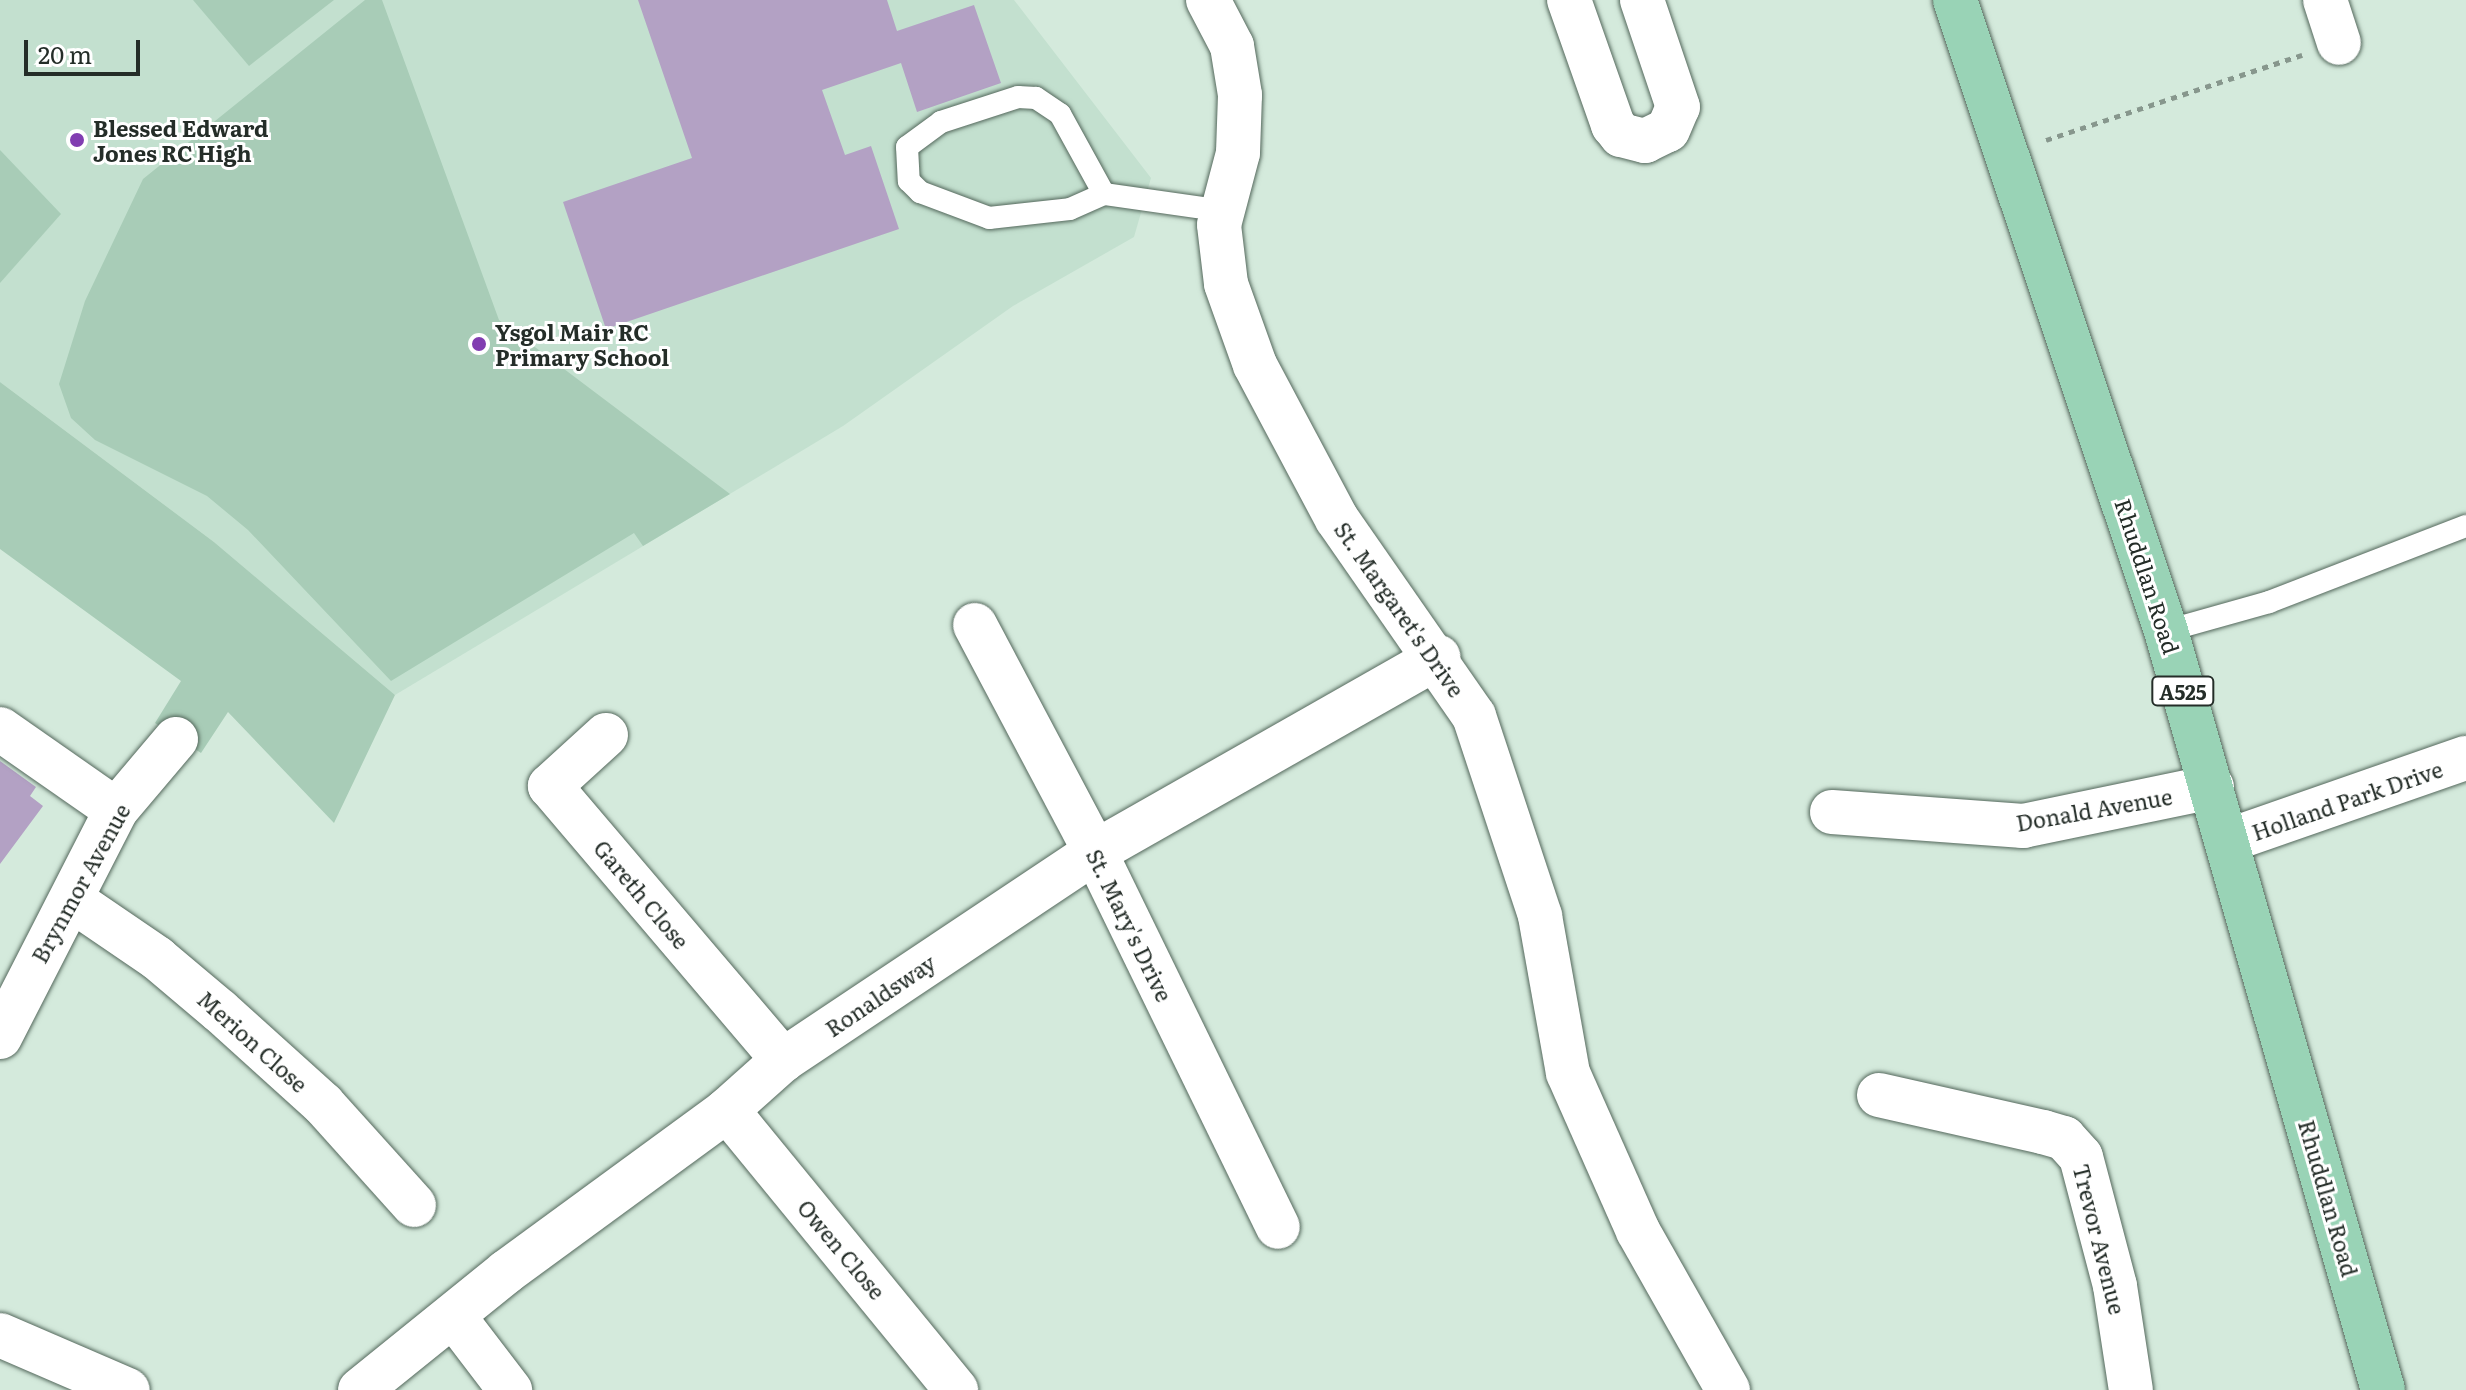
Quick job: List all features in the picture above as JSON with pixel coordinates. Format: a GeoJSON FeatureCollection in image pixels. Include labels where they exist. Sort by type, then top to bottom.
{"type":"FeatureCollection","features":[{"type":"Feature","properties":{"kind":"main road","name":"Rhuddlan Road"},"geometry":{"type":"LineString","coordinates":[[1955,0],[2166,631],[2383,1390]]}},
{"type":"Feature","properties":{"kind":"street","name":"St. Margaret's Drive"},"geometry":{"type":"LineString","coordinates":[[1208,0],[1232,46],[1240,95],[1238,153],[1223,211],[1226,284],[1255,365],[1337,519],[1438,657],[1474,716],[1540,916],[1568,1073],[1638,1231],[1728,1390]]}},
{"type":"Feature","properties":{"kind":"street"},"geometry":{"type":"LineString","coordinates":[[1631,0],[1573,10],[1613,125],[1621,135],[1645,141],[1668,130],[1678,107],[1642,0]]}},
{"type":"Feature","properties":{"kind":"street"},"geometry":{"type":"LineString","coordinates":[[2325,0],[2339,43]]}},
{"type":"Feature","properties":{"kind":"street","name":"St. Mary's Drive"},"geometry":{"type":"LineString","coordinates":[[975,625],[1095,852],[1278,1227]]}},
{"type":"Feature","properties":{"kind":"street","name":"Ronaldsway"},"geometry":{"type":"LineString","coordinates":[[360,1390],[455,1318],[506,1272],[727,1110],[783,1060],[1095,852],[1438,657]]}},
{"type":"Feature","properties":{"kind":"street"},"geometry":{"type":"LineString","coordinates":[[0,729],[116,810]]}},
{"type":"Feature","properties":{"kind":"street","name":"Gareth Close"},"geometry":{"type":"LineString","coordinates":[[606,735],[550,786],[783,1060]]}},
{"type":"Feature","properties":{"kind":"street","name":"Brynmor Avenue"},"geometry":{"type":"LineString","coordinates":[[0,1037],[116,810],[176,739]]}},
{"type":"Feature","properties":{"kind":"street","name":"Holland Park Drive"},"geometry":{"type":"LineString","coordinates":[[2227,841],[2466,758]]}},
{"type":"Feature","properties":{"kind":"street","name":"Donald Avenue"},"geometry":{"type":"LineString","coordinates":[[1832,812],[2023,826],[2212,787]]}},
{"type":"Feature","properties":{"kind":"street","name":"Merion Close"},"geometry":{"type":"LineString","coordinates":[[72,900],[157,958],[220,1011],[323,1104],[414,1205]]}},
{"type":"Feature","properties":{"kind":"street","name":"Trevor Avenue"},"geometry":{"type":"LineString","coordinates":[[1879,1095],[2064,1138],[2081,1157],[2115,1286],[2131,1390]]}},
{"type":"Feature","properties":{"kind":"street","name":"Owen Close"},"geometry":{"type":"LineString","coordinates":[[727,1110],[956,1390]]}},
{"type":"Feature","properties":{"kind":"street"},"geometry":{"type":"LineString","coordinates":[[455,1318],[510,1390]]}},
{"type":"Feature","properties":{"kind":"street"},"geometry":{"type":"LineString","coordinates":[[0,1335],[128,1390]]}},
{"type":"Feature","properties":{"kind":"lane"},"geometry":{"type":"LineString","coordinates":[[1104,194],[1060,114],[1036,98],[1018,97],[941,122],[907,147],[909,181],[920,192],[989,218],[1070,209],[1104,194],[1223,211]]}},
{"type":"Feature","properties":{"kind":"lane"},"geometry":{"type":"LineString","coordinates":[[2166,631],[2269,602],[2466,526]]}},
{"type":"Feature","properties":{"kind":"path"},"geometry":{"type":"LineString","coordinates":[[2007,153],[2339,43]]}},
{"type":"Feature","properties":{"kind":"shaded area","name":"Ysgol Mair RC Primary School"},"geometry":{"type":"Polygon","coordinates":[[[0,0],[1014,0],[1151,178],[1134,237],[1013,306],[843,426],[395,695],[214,542],[0,382],[0,0]]]}},
{"type":"Feature","properties":{"kind":"shaded area"},"geometry":{"type":"Polygon","coordinates":[[[193,0],[334,0],[249,66],[193,0]]]}},
{"type":"Feature","properties":{"kind":"shaded area"},"geometry":{"type":"Polygon","coordinates":[[[365,0],[382,0],[499,320],[730,494],[643,546],[634,533],[391,681],[248,530],[207,496],[95,440],[71,418],[59,384],[85,301],[143,179],[365,0]]]}},
{"type":"Feature","properties":{"kind":"shaded area"},"geometry":{"type":"Polygon","coordinates":[[[0,150],[61,214],[0,283],[0,150]]]}},
{"type":"Feature","properties":{"kind":"shaded area"},"geometry":{"type":"Polygon","coordinates":[[[0,382],[214,542],[395,695],[334,823],[228,712],[201,753],[155,723],[181,681],[0,549],[0,382]]]}},
{"type":"Feature","properties":{"kind":"building"},"geometry":{"type":"Polygon","coordinates":[[[638,0],[887,0],[897,31],[974,5],[1001,83],[917,112],[901,63],[822,90],[845,155],[871,146],[899,229],[606,329],[563,202],[692,158],[638,0]]]}},
{"type":"Feature","properties":{"kind":"building"},"geometry":{"type":"Polygon","coordinates":[[[0,761],[36,787],[30,796],[43,806],[0,864],[0,761]]]}},
{"type":"Feature","properties":{"kind":"place","name":"Blessed Edward Jones RC High"},"geometry":{"type":"Point","coordinates":[77,140]}},
{"type":"Feature","properties":{"kind":"place","name":"Ysgol Mair RC Primary School"},"geometry":{"type":"Point","coordinates":[479,344]}}]}
